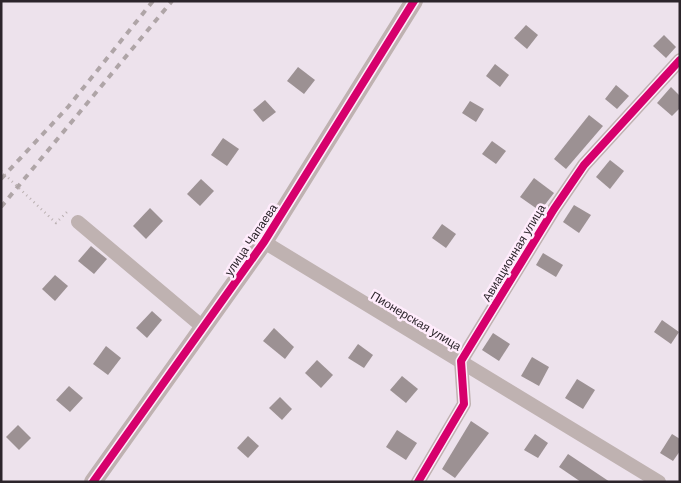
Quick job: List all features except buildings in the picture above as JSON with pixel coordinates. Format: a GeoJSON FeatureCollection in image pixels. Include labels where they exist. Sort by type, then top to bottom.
{"type":"FeatureCollection","features":[{"type":"Feature","properties":{"kind":"street","name":"улица Чапаева"},"geometry":{"type":"LineString","coordinates":[[93,482],[264,242],[414,1]]}},
{"type":"Feature","properties":{"kind":"street","name":"Авиационная улица"},"geometry":{"type":"LineString","coordinates":[[461,362],[554,209],[584,165],[680,60]]}},
{"type":"Feature","properties":{"kind":"street"},"geometry":{"type":"LineString","coordinates":[[78,222],[204,328]]}},
{"type":"Feature","properties":{"kind":"street","name":"Пионерская улица"},"geometry":{"type":"LineString","coordinates":[[264,242],[659,482]]}},
{"type":"Feature","properties":{"kind":"street"},"geometry":{"type":"LineString","coordinates":[[418,482],[464,404],[461,362]]}},
{"type":"Feature","properties":{"kind":"path"},"geometry":{"type":"LineString","coordinates":[[1,171],[56,223],[68,211]]}},
{"type":"Feature","properties":{"kind":"railway"},"geometry":{"type":"LineString","coordinates":[[1,179],[68,107],[153,1]]}},
{"type":"Feature","properties":{"kind":"railway"},"geometry":{"type":"LineString","coordinates":[[1,207],[172,1]]}},
{"type":"Feature","properties":{"kind":"cycle path"},"geometry":{"type":"LineString","coordinates":[[93,482],[264,242],[414,1]]}},
{"type":"Feature","properties":{"kind":"cycle path"},"geometry":{"type":"LineString","coordinates":[[418,482],[464,404],[461,361],[554,209],[584,165],[680,60]]}}]}
